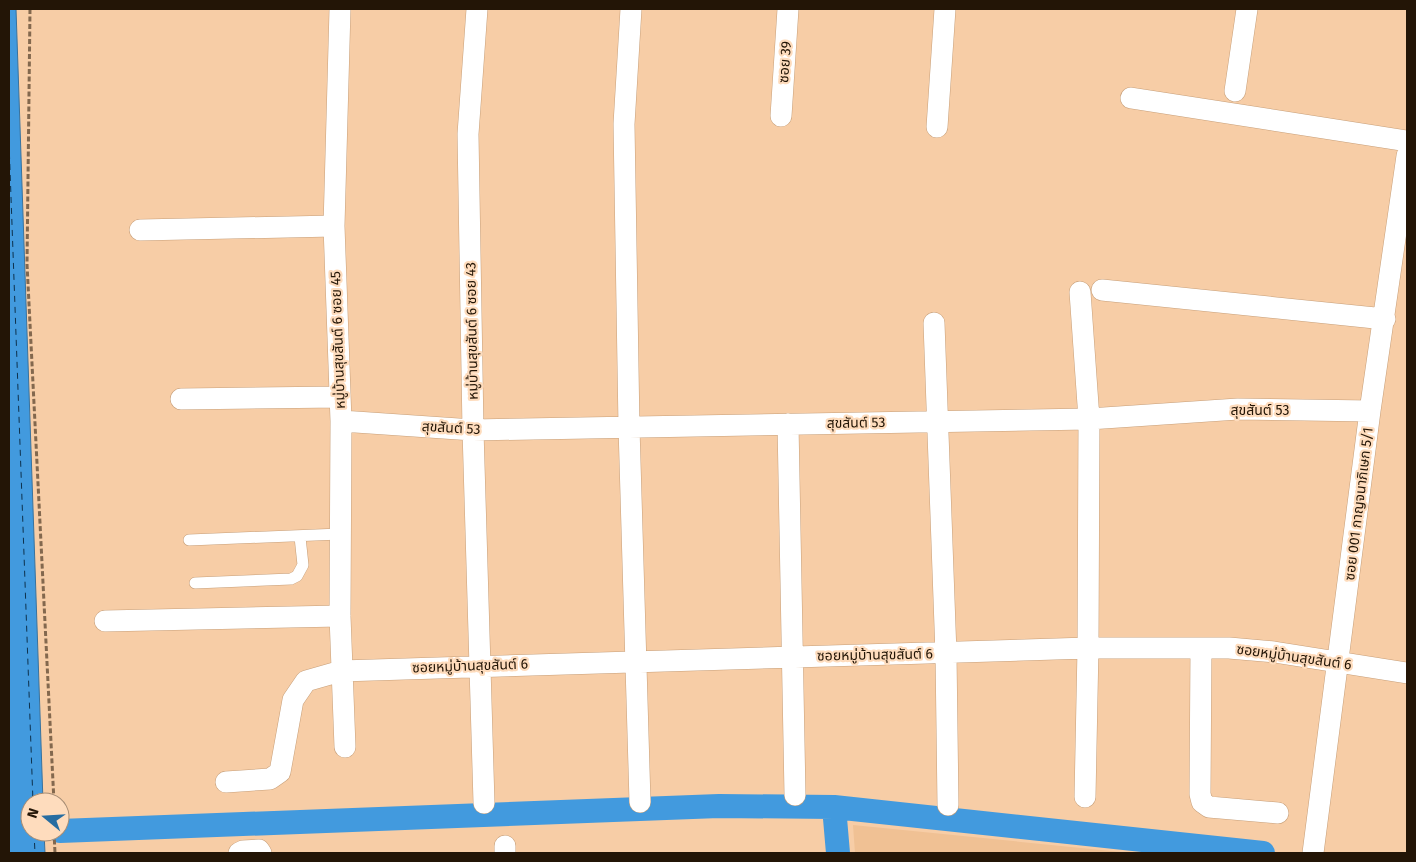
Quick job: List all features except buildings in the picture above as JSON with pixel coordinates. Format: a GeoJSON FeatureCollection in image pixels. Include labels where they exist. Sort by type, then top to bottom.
{"type":"FeatureCollection","features":[{"type":"Feature","properties":{"kind":"street","name":"หมู่บ้านสุขสันต์ 6 ซอย 45"},"geometry":{"type":"LineString","coordinates":[[340,9],[334,226],[341,421],[340,616],[345,747]]}},
{"type":"Feature","properties":{"kind":"street","name":"หมู่บ้านสุขสันต์ 6 ซอย 43"},"geometry":{"type":"LineString","coordinates":[[477,9],[468,134],[473,430],[484,803]]}},
{"type":"Feature","properties":{"kind":"street"},"geometry":{"type":"LineString","coordinates":[[632,9],[624,124],[629,427],[640,802]]}},
{"type":"Feature","properties":{"kind":"street","name":"ซอย 39"},"geometry":{"type":"LineString","coordinates":[[782,116],[788,9]]}},
{"type":"Feature","properties":{"kind":"street"},"geometry":{"type":"LineString","coordinates":[[937,127],[945,9]]}},
{"type":"Feature","properties":{"kind":"street"},"geometry":{"type":"LineString","coordinates":[[1236,91],[1247,9]]}},
{"type":"Feature","properties":{"kind":"street"},"geometry":{"type":"LineString","coordinates":[[1131,98],[1407,141]]}},
{"type":"Feature","properties":{"kind":"street","name":"ซอย 001 กาญจนาภิเษก 5/1"},"geometry":{"type":"LineString","coordinates":[[1314,848],[1370,411],[1385,319],[1407,156]]}},
{"type":"Feature","properties":{"kind":"street"},"geometry":{"type":"LineString","coordinates":[[140,230],[334,226]]}},
{"type":"Feature","properties":{"kind":"street"},"geometry":{"type":"LineString","coordinates":[[1102,290],[1385,319]]}},
{"type":"Feature","properties":{"kind":"street"},"geometry":{"type":"LineString","coordinates":[[1080,292],[1089,419],[1085,796]]}},
{"type":"Feature","properties":{"kind":"street"},"geometry":{"type":"LineString","coordinates":[[934,323],[946,654],[948,805]]}},
{"type":"Feature","properties":{"kind":"street"},"geometry":{"type":"LineString","coordinates":[[181,399],[340,397]]}},
{"type":"Feature","properties":{"kind":"street","name":"สุขสันต์ 53"},"geometry":{"type":"LineString","coordinates":[[341,421],[473,430],[1089,419],[1238,409],[1370,411]]}},
{"type":"Feature","properties":{"kind":"street"},"geometry":{"type":"LineString","coordinates":[[788,424],[795,795]]}},
{"type":"Feature","properties":{"kind":"street"},"geometry":{"type":"LineString","coordinates":[[105,621],[340,616]]}},
{"type":"Feature","properties":{"kind":"street","name":"ซอยหมู่บ้านสุขสันต์ 6"},"geometry":{"type":"LineString","coordinates":[[226,782],[270,779],[280,772],[293,700],[306,681],[341,671],[946,654],[1088,648],[1229,648],[1274,652],[1407,673]]}},
{"type":"Feature","properties":{"kind":"street"},"geometry":{"type":"LineString","coordinates":[[1201,648],[1200,794],[1202,802],[1209,807],[1278,813]]}},
{"type":"Feature","properties":{"kind":"street"},"geometry":{"type":"LineString","coordinates":[[240,853],[243,850],[259,850],[262,853]]}},
{"type":"Feature","properties":{"kind":"lane"},"geometry":{"type":"LineString","coordinates":[[189,540],[340,534]]}},
{"type":"Feature","properties":{"kind":"lane"},"geometry":{"type":"LineString","coordinates":[[195,582],[291,579],[297,576],[302,565],[300,537]]}},
{"type":"Feature","properties":{"kind":"path"},"geometry":{"type":"LineString","coordinates":[[30,9],[27,264],[53,792]]}},
{"type":"Feature","properties":{"kind":"shaded area"},"geometry":{"type":"Polygon","coordinates":[[[853,825],[1131,853],[855,853],[853,825]]]}},
{"type":"Feature","properties":{"kind":"water"},"geometry":{"type":"Polygon","coordinates":[[[9,9],[16,9],[43,792],[20,792],[20,842],[44,842],[45,853],[9,853],[9,9]]]}},
{"type":"Feature","properties":{"kind":"waterway"},"geometry":{"type":"LineString","coordinates":[[70,831],[719,806],[834,807],[1263,853]]}},
{"type":"Feature","properties":{"kind":"waterway"},"geometry":{"type":"LineString","coordinates":[[834,807],[838,853]]}},
{"type":"Feature","properties":{"kind":"ferry route"},"geometry":{"type":"LineString","coordinates":[[9,142],[33,792]]}},
{"type":"Feature","properties":{"kind":"ferry route"},"geometry":{"type":"LineString","coordinates":[[34,842],[35,853]]}}]}
